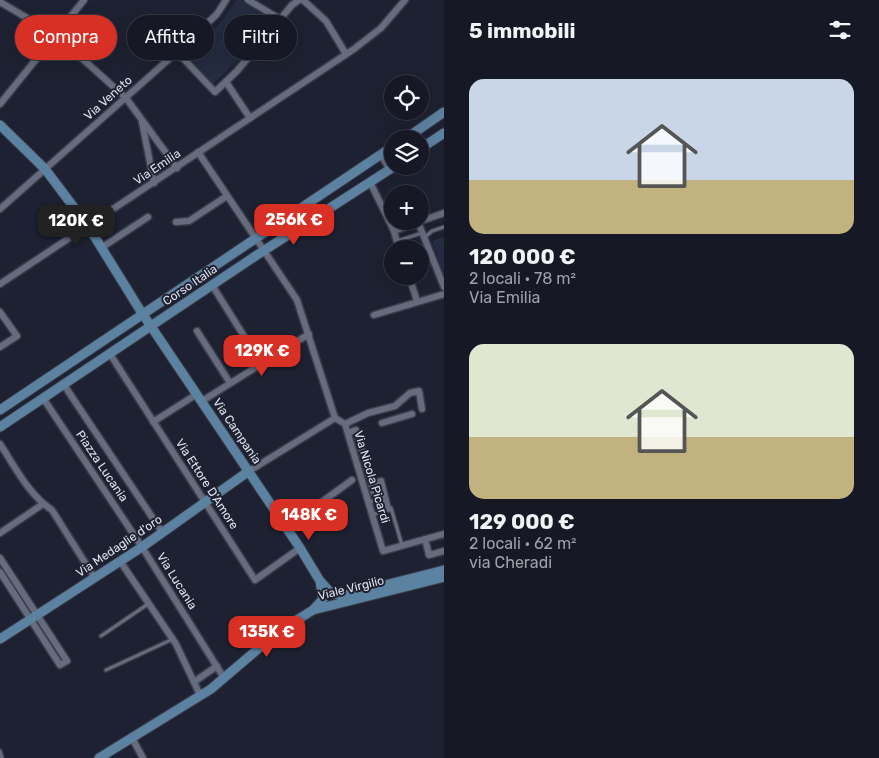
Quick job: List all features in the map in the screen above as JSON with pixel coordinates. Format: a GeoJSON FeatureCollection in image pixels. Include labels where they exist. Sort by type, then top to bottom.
{"type":"FeatureCollection","features":[{"type":"Feature","properties":{"kind":"street"},"geometry":{"type":"LineString","coordinates":[[72,15],[84,0]]}},
{"type":"Feature","properties":{"kind":"street","name":"Via Veneto"},"geometry":{"type":"LineString","coordinates":[[214,17],[226,0]]}},
{"type":"Feature","properties":{"kind":"street"},"geometry":{"type":"LineString","coordinates":[[248,0],[273,15]]}},
{"type":"Feature","properties":{"kind":"street"},"geometry":{"type":"LineString","coordinates":[[284,15],[301,0],[326,22],[346,54]]}},
{"type":"Feature","properties":{"kind":"street","name":"Via Emilia"},"geometry":{"type":"LineString","coordinates":[[0,284],[89,233],[198,152],[346,54],[381,28],[405,0]]}},
{"type":"Feature","properties":{"kind":"street"},"geometry":{"type":"LineString","coordinates":[[0,2],[22,15]]}},
{"type":"Feature","properties":{"kind":"street"},"geometry":{"type":"LineString","coordinates":[[0,104],[36,60]]}},
{"type":"Feature","properties":{"kind":"street"},"geometry":{"type":"LineString","coordinates":[[84,60],[126,98],[177,168]]}},
{"type":"Feature","properties":{"kind":"street","name":"Via Veneto"},"geometry":{"type":"LineString","coordinates":[[0,209],[168,60]]}},
{"type":"Feature","properties":{"kind":"street"},"geometry":{"type":"LineString","coordinates":[[185,60],[215,92],[245,60]]}},
{"type":"Feature","properties":{"kind":"street"},"geometry":{"type":"LineString","coordinates":[[226,82],[250,118]]}},
{"type":"Feature","properties":{"kind":"street"},"geometry":{"type":"LineString","coordinates":[[418,130],[444,112]]}},
{"type":"Feature","properties":{"kind":"street"},"geometry":{"type":"LineString","coordinates":[[141,118],[154,183]]}},
{"type":"Feature","properties":{"kind":"street","name":"Via Campania"},"geometry":{"type":"LineString","coordinates":[[0,125],[45,169],[101,248],[320,581]]}},
{"type":"Feature","properties":{"kind":"street"},"geometry":{"type":"LineString","coordinates":[[429,143],[444,133]]}},
{"type":"Feature","properties":{"kind":"street"},"geometry":{"type":"LineString","coordinates":[[198,152],[297,300],[335,418],[249,471]]}},
{"type":"Feature","properties":{"kind":"street","name":"Corso Italia"},"geometry":{"type":"LineString","coordinates":[[0,410],[144,316],[256,238],[384,154]]}},
{"type":"Feature","properties":{"kind":"street"},"geometry":{"type":"LineString","coordinates":[[381,156],[384,159]]}},
{"type":"Feature","properties":{"kind":"street","name":"Corso Italia"},"geometry":{"type":"LineString","coordinates":[[0,427],[264,250],[384,173]]}},
{"type":"Feature","properties":{"kind":"street"},"geometry":{"type":"LineString","coordinates":[[370,182],[397,240]]}},
{"type":"Feature","properties":{"kind":"street"},"geometry":{"type":"LineString","coordinates":[[176,222],[189,220],[227,196]]}},
{"type":"Feature","properties":{"kind":"street"},"geometry":{"type":"LineString","coordinates":[[429,218],[444,213]]}},
{"type":"Feature","properties":{"kind":"street"},"geometry":{"type":"LineString","coordinates":[[101,248],[148,216]]}},
{"type":"Feature","properties":{"kind":"street"},"geometry":{"type":"LineString","coordinates":[[422,230],[444,287]]}},
{"type":"Feature","properties":{"kind":"street"},"geometry":{"type":"LineString","coordinates":[[212,285],[262,365]]}},
{"type":"Feature","properties":{"kind":"street"},"geometry":{"type":"LineString","coordinates":[[412,285],[417,301]]}},
{"type":"Feature","properties":{"kind":"street"},"geometry":{"type":"LineString","coordinates":[[374,315],[444,294]]}},
{"type":"Feature","properties":{"kind":"street"},"geometry":{"type":"LineString","coordinates":[[0,312],[17,336],[0,347]]}},
{"type":"Feature","properties":{"kind":"street"},"geometry":{"type":"LineString","coordinates":[[197,331],[230,383]]}},
{"type":"Feature","properties":{"kind":"street"},"geometry":{"type":"LineString","coordinates":[[153,422],[262,365],[309,334]]}},
{"type":"Feature","properties":{"kind":"street","name":"Via Ettore D'Amore"},"geometry":{"type":"LineString","coordinates":[[110,354],[255,580],[300,548]]}},
{"type":"Feature","properties":{"kind":"street","name":"Piazza Lucania"},"geometry":{"type":"LineString","coordinates":[[64,385],[162,532]]}},
{"type":"Feature","properties":{"kind":"street"},"geometry":{"type":"LineString","coordinates":[[345,424],[368,412],[391,407],[410,393],[419,391],[422,408]]}},
{"type":"Feature","properties":{"kind":"street","name":"Piazza Lucania"},"geometry":{"type":"LineString","coordinates":[[43,398],[142,547]]}},
{"type":"Feature","properties":{"kind":"street"},"geometry":{"type":"LineString","coordinates":[[391,407],[395,419]]}},
{"type":"Feature","properties":{"kind":"street"},"geometry":{"type":"LineString","coordinates":[[382,423],[412,414]]}},
{"type":"Feature","properties":{"kind":"street","name":"Via Nicola Picardi"},"geometry":{"type":"LineString","coordinates":[[335,418],[345,424],[383,551],[402,545]]}},
{"type":"Feature","properties":{"kind":"street"},"geometry":{"type":"LineString","coordinates":[[348,433],[356,430],[374,493]]}},
{"type":"Feature","properties":{"kind":"street"},"geometry":{"type":"LineString","coordinates":[[0,444],[27,486],[43,504],[52,510],[94,577]]}},
{"type":"Feature","properties":{"kind":"street","name":"Via Medaglie d'oro"},"geometry":{"type":"LineString","coordinates":[[0,639],[142,547],[249,471]]}},
{"type":"Feature","properties":{"kind":"street"},"geometry":{"type":"LineString","coordinates":[[286,528],[352,480]]}},
{"type":"Feature","properties":{"kind":"street"},"geometry":{"type":"LineString","coordinates":[[371,484],[381,481],[386,510]]}},
{"type":"Feature","properties":{"kind":"street"},"geometry":{"type":"LineString","coordinates":[[0,533],[43,504]]}},
{"type":"Feature","properties":{"kind":"street"},"geometry":{"type":"LineString","coordinates":[[402,545],[444,534]]}},
{"type":"Feature","properties":{"kind":"street"},"geometry":{"type":"LineString","coordinates":[[425,539],[429,555],[444,551]]}},
{"type":"Feature","properties":{"kind":"street","name":"Via Lucania"},"geometry":{"type":"LineString","coordinates":[[142,547],[224,678]]}},
{"type":"Feature","properties":{"kind":"street"},"geometry":{"type":"LineString","coordinates":[[0,558],[35,617],[60,665],[67,661],[35,617],[0,572]]}},
{"type":"Feature","properties":{"kind":"street"},"geometry":{"type":"LineString","coordinates":[[120,560],[173,639],[200,695]]}},
{"type":"Feature","properties":{"kind":"street","name":"Viale Virgilio"},"geometry":{"type":"LineString","coordinates":[[320,581],[330,592],[342,596],[444,570]]}},
{"type":"Feature","properties":{"kind":"street","name":"Viale Virgilio"},"geometry":{"type":"LineString","coordinates":[[99,758],[200,695],[224,678],[279,631],[313,610],[444,578]]}},
{"type":"Feature","properties":{"kind":"street"},"geometry":{"type":"LineString","coordinates":[[313,610],[323,599],[320,581]]}},
{"type":"Feature","properties":{"kind":"street"},"geometry":{"type":"LineString","coordinates":[[194,682],[217,666]]}},
{"type":"Feature","properties":{"kind":"street"},"geometry":{"type":"LineString","coordinates":[[132,738],[143,758]]}},
{"type":"Feature","properties":{"kind":"lane"},"geometry":{"type":"LineString","coordinates":[[402,240],[424,235],[444,227]]}},
{"type":"Feature","properties":{"kind":"lane"},"geometry":{"type":"LineString","coordinates":[[368,502],[380,499],[386,510]]}},
{"type":"Feature","properties":{"kind":"lane"},"geometry":{"type":"LineString","coordinates":[[372,515],[391,508],[402,545]]}},
{"type":"Feature","properties":{"kind":"lane"},"geometry":{"type":"LineString","coordinates":[[101,636],[149,603]]}},
{"type":"Feature","properties":{"kind":"lane"},"geometry":{"type":"LineString","coordinates":[[106,670],[173,639]]}},
{"type":"Feature","properties":{"kind":"lane"},"geometry":{"type":"LineString","coordinates":[[0,751],[2,758]]}},
{"type":"Feature","properties":{"kind":"shaded area"},"geometry":{"type":"Polygon","coordinates":[[[237,0],[242,0],[266,15],[226,15],[237,0]]]}},
{"type":"Feature","properties":{"kind":"shaded area"},"geometry":{"type":"Polygon","coordinates":[[[224,18],[224,60],[238,60],[213,84],[191,60],[214,60],[214,28],[224,18]]]}},
{"type":"Feature","properties":{"kind":"shaded area"},"geometry":{"type":"Polygon","coordinates":[[[444,237],[444,277],[432,241],[444,237]]]}}]}
